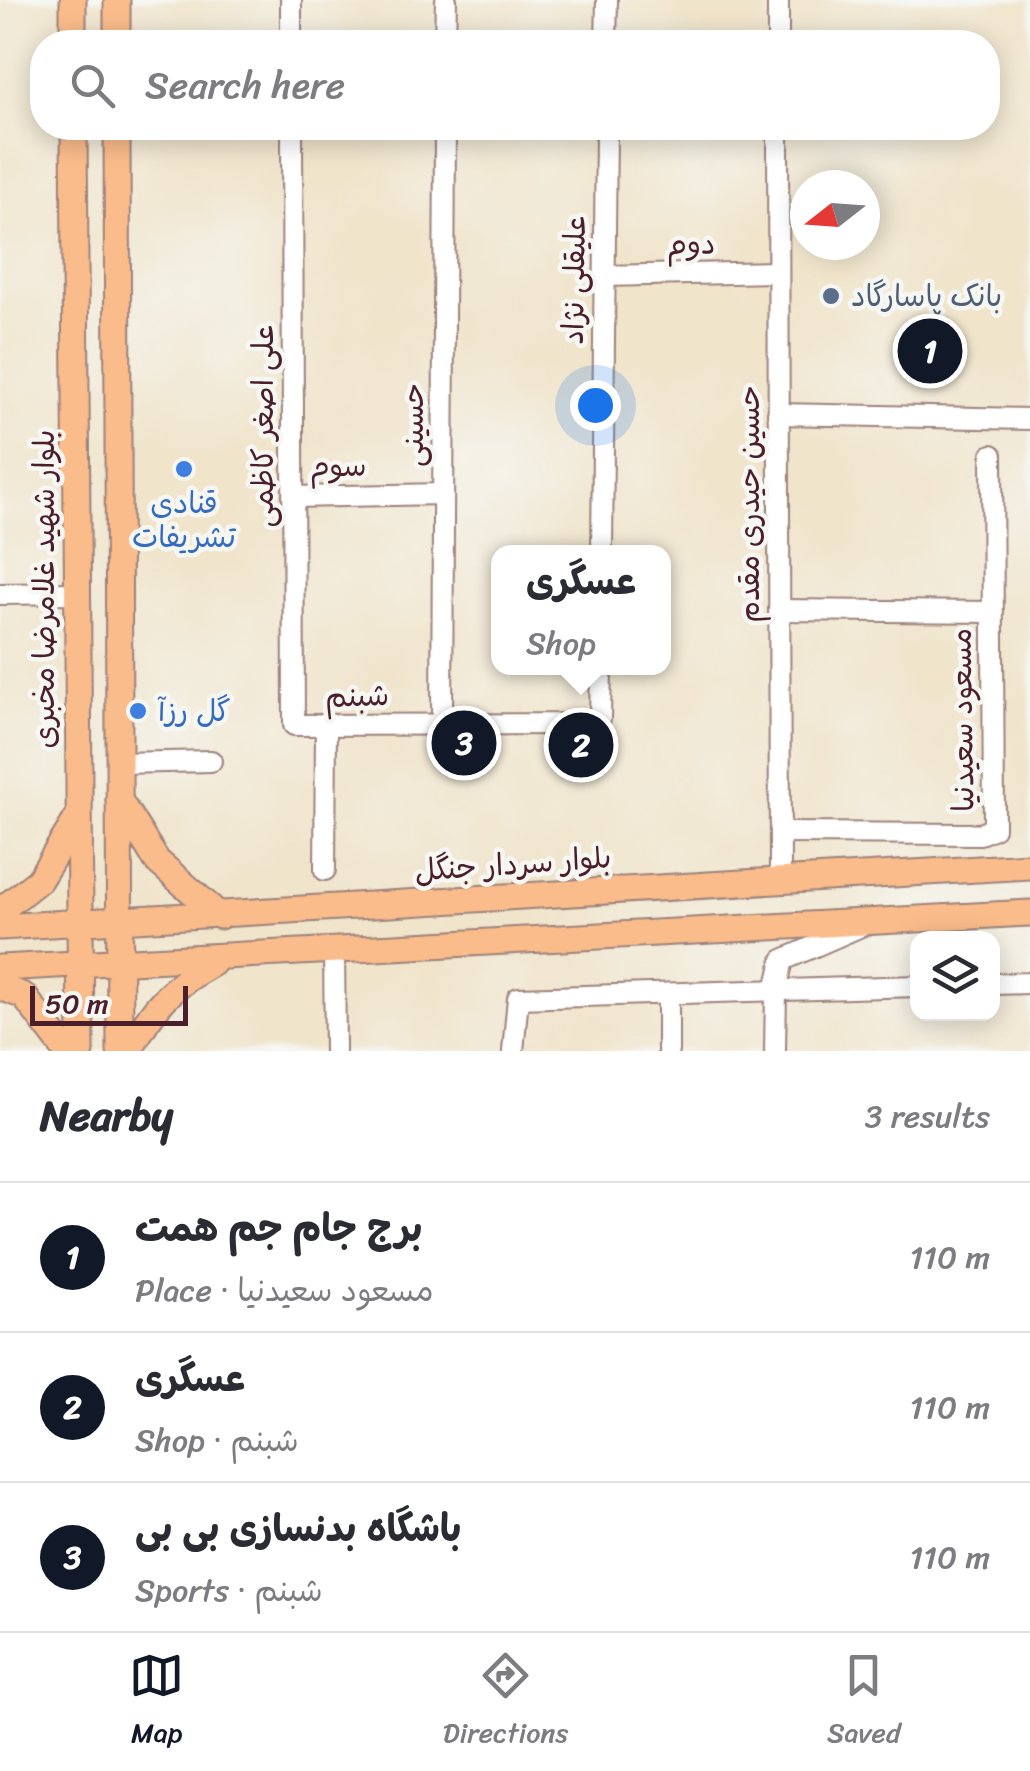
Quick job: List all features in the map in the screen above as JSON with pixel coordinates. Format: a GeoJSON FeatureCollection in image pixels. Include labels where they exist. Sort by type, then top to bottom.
{"type":"FeatureCollection","features":[{"type":"Feature","properties":{"kind":"main road"},"geometry":{"type":"LineString","coordinates":[[72,0],[73,30]]}},
{"type":"Feature","properties":{"kind":"main road"},"geometry":{"type":"LineString","coordinates":[[117,0],[117,30]]}},
{"type":"Feature","properties":{"kind":"main road","name":"بلوار شهید غلامرضا مخبری"},"geometry":{"type":"LineString","coordinates":[[74,140],[81,1051]]}},
{"type":"Feature","properties":{"kind":"main road"},"geometry":{"type":"LineString","coordinates":[[117,140],[120,1051]]}},
{"type":"Feature","properties":{"kind":"main road"},"geometry":{"type":"LineString","coordinates":[[119,800],[157,861],[220,916]]}},
{"type":"Feature","properties":{"kind":"main road"},"geometry":{"type":"LineString","coordinates":[[0,911],[39,880],[78,817]]}},
{"type":"Feature","properties":{"kind":"main road","name":"بلوار سردار جنگل"},"geometry":{"type":"LineString","coordinates":[[0,927],[1030,866]]}},
{"type":"Feature","properties":{"kind":"main road"},"geometry":{"type":"LineString","coordinates":[[0,968],[1030,913]]}},
{"type":"Feature","properties":{"kind":"main road"},"geometry":{"type":"LineString","coordinates":[[129,1051],[144,1022],[177,983],[220,959]]}},
{"type":"Feature","properties":{"kind":"main road"},"geometry":{"type":"LineString","coordinates":[[0,987],[24,996],[66,1051]]}},
{"type":"Feature","properties":{"kind":"street"},"geometry":{"type":"LineString","coordinates":[[291,0],[291,30]]}},
{"type":"Feature","properties":{"kind":"street"},"geometry":{"type":"LineString","coordinates":[[446,0],[446,30]]}},
{"type":"Feature","properties":{"kind":"street"},"geometry":{"type":"LineString","coordinates":[[606,30],[607,0]]}},
{"type":"Feature","properties":{"kind":"street"},"geometry":{"type":"LineString","coordinates":[[778,0],[778,30]]}},
{"type":"Feature","properties":{"kind":"street","name":"علی اصغر کاظمی"},"geometry":{"type":"LineString","coordinates":[[292,140],[294,725]]}},
{"type":"Feature","properties":{"kind":"street","name":"حسینی"},"geometry":{"type":"LineString","coordinates":[[442,722],[445,140]]}},
{"type":"Feature","properties":{"kind":"street","name":"علیقلی نژاد"},"geometry":{"type":"LineString","coordinates":[[602,545],[606,140]]}},
{"type":"Feature","properties":{"kind":"street","name":"حسین حیدری مقدم"},"geometry":{"type":"LineString","coordinates":[[778,140],[780,880]]}},
{"type":"Feature","properties":{"kind":"street","name":"دوم"},"geometry":{"type":"LineString","coordinates":[[604,276],[778,272]]}},
{"type":"Feature","properties":{"kind":"street"},"geometry":{"type":"LineString","coordinates":[[778,414],[1030,418]]}},
{"type":"Feature","properties":{"kind":"street","name":"مسعود سعیدنیا"},"geometry":{"type":"LineString","coordinates":[[780,833],[980,834],[994,828],[992,455]]}},
{"type":"Feature","properties":{"kind":"street","name":"سوم"},"geometry":{"type":"LineString","coordinates":[[293,496],[443,494]]}},
{"type":"Feature","properties":{"kind":"street"},"geometry":{"type":"LineString","coordinates":[[0,594],[77,593]]}},
{"type":"Feature","properties":{"kind":"street","name":"مسعود سعیدنیا"},"geometry":{"type":"LineString","coordinates":[[779,610],[991,612]]}},
{"type":"Feature","properties":{"kind":"street","name":"شبنم"},"geometry":{"type":"LineString","coordinates":[[294,725],[586,724],[600,718],[601,675]]}},
{"type":"Feature","properties":{"kind":"street"},"geometry":{"type":"LineString","coordinates":[[325,870],[326,727]]}},
{"type":"Feature","properties":{"kind":"street"},"geometry":{"type":"LineString","coordinates":[[119,762],[210,762]]}},
{"type":"Feature","properties":{"kind":"street"},"geometry":{"type":"LineString","coordinates":[[775,1051],[776,990],[783,960],[872,921]]}},
{"type":"Feature","properties":{"kind":"street"},"geometry":{"type":"LineString","coordinates":[[334,950],[335,1051]]}},
{"type":"Feature","properties":{"kind":"street"},"geometry":{"type":"LineString","coordinates":[[1000,984],[1030,983]]}},
{"type":"Feature","properties":{"kind":"street"},"geometry":{"type":"LineString","coordinates":[[513,1051],[518,998],[910,986]]}},
{"type":"Feature","properties":{"kind":"street"},"geometry":{"type":"LineString","coordinates":[[668,994],[668,1051]]}},
{"type":"Feature","properties":{"kind":"place","name":"بانک پاسارگاد"},"geometry":{"type":"Point","coordinates":[831,296]}},
{"type":"Feature","properties":{"kind":"place","name":"برج جام جم همت"},"geometry":{"type":"Point","coordinates":[930,351]}},
{"type":"Feature","properties":{"kind":"place","name":"قنادی تشریفات"},"geometry":{"type":"Point","coordinates":[184,469]}},
{"type":"Feature","properties":{"kind":"place","name":"گل رزآ"},"geometry":{"type":"Point","coordinates":[138,711]}},
{"type":"Feature","properties":{"kind":"place","name":"باشگاه بدنسازی بی بی"},"geometry":{"type":"Point","coordinates":[464,743]}},
{"type":"Feature","properties":{"kind":"place","name":"عسگری"},"geometry":{"type":"Point","coordinates":[581,745]}}]}
